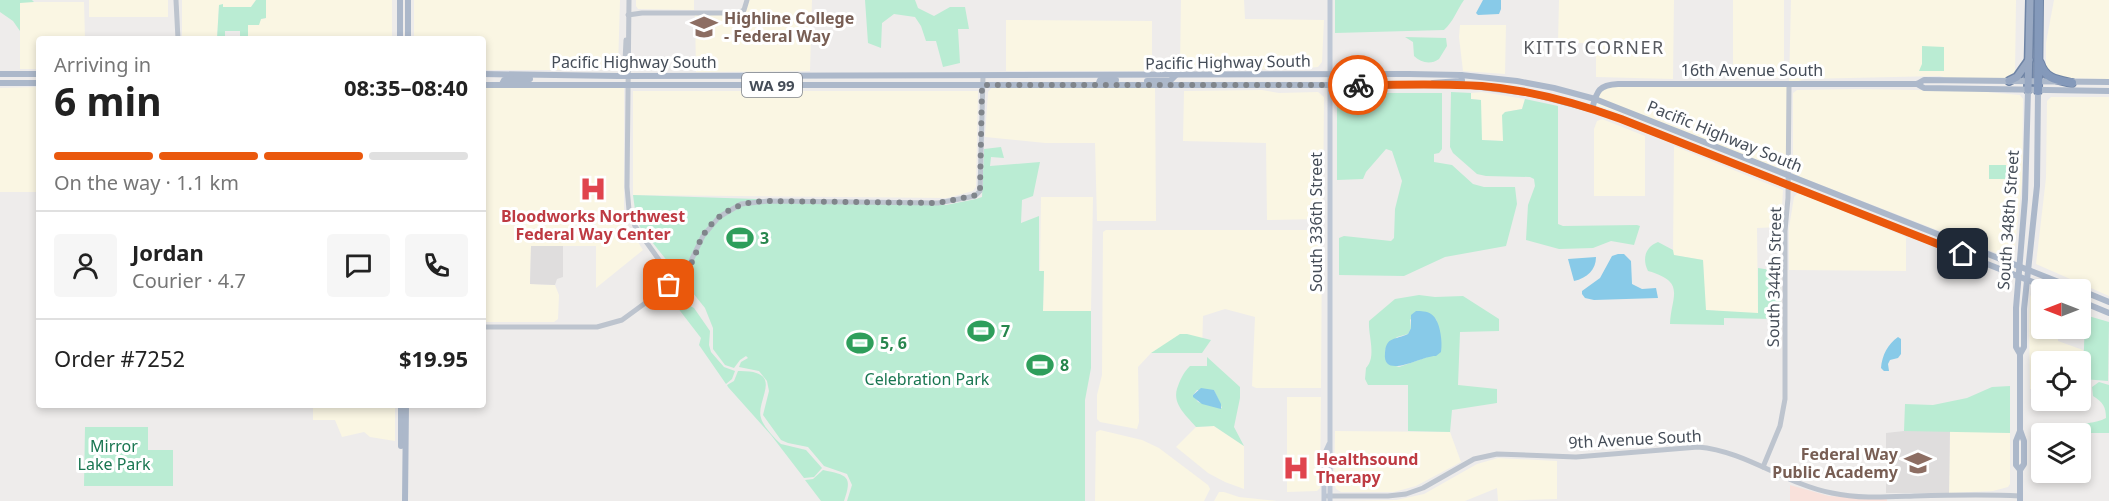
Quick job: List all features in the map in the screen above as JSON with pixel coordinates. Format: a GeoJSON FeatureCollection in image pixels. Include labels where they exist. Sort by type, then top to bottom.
{"type":"FeatureCollection","features":[{"type":"Feature","properties":{"kind":"highway"},"geometry":{"type":"LineString","coordinates":[[2028,86],[2030,0]]}},
{"type":"Feature","properties":{"kind":"highway"},"geometry":{"type":"LineString","coordinates":[[2038,86],[2040,0]]}},
{"type":"Feature","properties":{"kind":"highway"},"geometry":{"type":"LineString","coordinates":[[2038,57],[2042,70],[2047,76],[2072,83]]}},
{"type":"Feature","properties":{"kind":"highway"},"geometry":{"type":"LineString","coordinates":[[2009,81],[2019,75],[2029,60]]}},
{"type":"Feature","properties":{"kind":"main road"},"geometry":{"type":"LineString","coordinates":[[400,0],[400,36]]}},
{"type":"Feature","properties":{"kind":"main road"},"geometry":{"type":"LineString","coordinates":[[408,0],[408,36]]}},
{"type":"Feature","properties":{"kind":"main road","name":"South 336th Street"},"geometry":{"type":"LineString","coordinates":[[1327,498],[1324,455],[1329,444],[1330,0]]}},
{"type":"Feature","properties":{"kind":"main road"},"geometry":{"type":"LineString","coordinates":[[0,74],[36,74]]}},
{"type":"Feature","properties":{"kind":"main road","name":"Pacific Highway South"},"geometry":{"type":"LineString","coordinates":[[486,74],[557,76],[1461,75],[1535,84],[1595,99],[2053,279]]}},
{"type":"Feature","properties":{"kind":"main road"},"geometry":{"type":"LineString","coordinates":[[1421,85],[1441,81],[1459,81],[1461,75]]}},
{"type":"Feature","properties":{"kind":"main road"},"geometry":{"type":"LineString","coordinates":[[502,84],[504,80],[548,79],[557,76]]}},
{"type":"Feature","properties":{"kind":"main road"},"geometry":{"type":"LineString","coordinates":[[1098,85],[1101,80],[1122,80],[1140,76]]}},
{"type":"Feature","properties":{"kind":"main road"},"geometry":{"type":"LineString","coordinates":[[1126,85],[1170,81],[1175,76]]}},
{"type":"Feature","properties":{"kind":"main road","name":"16th Avenue South"},"geometry":{"type":"LineString","coordinates":[[1595,99],[1600,89],[1614,84],[1917,84],[1924,80],[2009,81],[2028,86]]}},
{"type":"Feature","properties":{"kind":"main road","name":"16th Avenue South"},"geometry":{"type":"LineString","coordinates":[[1917,84],[1924,88],[2109,82]]}},
{"type":"Feature","properties":{"kind":"main road"},"geometry":{"type":"LineString","coordinates":[[0,83],[36,83]]}},
{"type":"Feature","properties":{"kind":"main road","name":"Pacific Highway South"},"geometry":{"type":"LineString","coordinates":[[486,85],[1465,85],[1500,88],[1592,109],[2031,281]]}},
{"type":"Feature","properties":{"kind":"main road","name":"South 348th Street"},"geometry":{"type":"LineString","coordinates":[[2020,499],[2020,470],[2016,465],[2016,441],[2020,430],[2020,354],[2016,347],[2018,276],[2025,199],[2028,86]]}},
{"type":"Feature","properties":{"kind":"main road","name":"16th Avenue South"},"geometry":{"type":"LineString","coordinates":[[2038,86],[2109,92]]}},
{"type":"Feature","properties":{"kind":"main road","name":"South 348th Street"},"geometry":{"type":"LineString","coordinates":[[2020,354],[2024,347],[2027,279],[2037,176],[2038,86]]}},
{"type":"Feature","properties":{"kind":"main road"},"geometry":{"type":"LineString","coordinates":[[1592,109],[1595,99]]}},
{"type":"Feature","properties":{"kind":"main road"},"geometry":{"type":"LineString","coordinates":[[1885,223],[1893,222],[1919,232],[1922,228]]}},
{"type":"Feature","properties":{"kind":"main road","name":"Pacific Highway South"},"geometry":{"type":"LineString","coordinates":[[2091,295],[2109,302]]}},
{"type":"Feature","properties":{"kind":"main road"},"geometry":{"type":"LineString","coordinates":[[2091,306],[2109,313]]}},
{"type":"Feature","properties":{"kind":"main road"},"geometry":{"type":"LineString","coordinates":[[403,408],[405,419],[403,501]]}},
{"type":"Feature","properties":{"kind":"main road"},"geometry":{"type":"LineString","coordinates":[[403,408],[401,434],[403,501]]}},
{"type":"Feature","properties":{"kind":"main road"},"geometry":{"type":"LineString","coordinates":[[401,434],[405,468]]}},
{"type":"Feature","properties":{"kind":"street"},"geometry":{"type":"LineString","coordinates":[[176,0],[178,36]]}},
{"type":"Feature","properties":{"kind":"street"},"geometry":{"type":"LineString","coordinates":[[628,15],[733,13],[743,11],[747,0]]}},
{"type":"Feature","properties":{"kind":"street"},"geometry":{"type":"LineString","coordinates":[[629,3],[640,13]]}},
{"type":"Feature","properties":{"kind":"street"},"geometry":{"type":"LineString","coordinates":[[629,3],[626,19],[625,61],[628,67],[629,210],[640,234],[674,280]]}},
{"type":"Feature","properties":{"kind":"street"},"geometry":{"type":"LineString","coordinates":[[486,327],[611,325],[632,314],[674,280],[690,265],[700,240],[710,226],[724,213],[741,204],[768,201],[938,203],[975,196],[980,191],[982,76]]}},
{"type":"Feature","properties":{"kind":"street","name":"South 344th Street"},"geometry":{"type":"LineString","coordinates":[[1763,467],[1780,426],[1785,399],[1785,231],[1789,84]]}},
{"type":"Feature","properties":{"kind":"street","name":"9th Avenue South"},"geometry":{"type":"LineString","coordinates":[[1327,498],[1406,494],[1423,488],[1474,459],[1501,453],[1576,457],[1698,447],[1730,453],[1812,488],[1839,495],[2020,499]]}},
{"type":"Feature","properties":{"kind":"shaded area"},"geometry":{"type":"Polygon","coordinates":[[[89,0],[168,0],[168,17],[89,17],[89,0]]]}},
{"type":"Feature","properties":{"kind":"shaded area"},"geometry":{"type":"Polygon","coordinates":[[[182,0],[256,0],[251,7],[219,5],[217,36],[182,36],[182,0]]]}},
{"type":"Feature","properties":{"kind":"shaded area"},"geometry":{"type":"Polygon","coordinates":[[[266,0],[392,0],[392,36],[248,36],[248,25],[258,25],[261,19],[266,18],[266,0]]]}},
{"type":"Feature","properties":{"kind":"shaded area"},"geometry":{"type":"Polygon","coordinates":[[[414,0],[620,0],[618,68],[615,70],[486,70],[486,36],[414,36],[414,0]]]}},
{"type":"Feature","properties":{"kind":"shaded area"},"geometry":{"type":"Polygon","coordinates":[[[636,0],[694,0],[694,10],[638,9],[636,0]]]}},
{"type":"Feature","properties":{"kind":"shaded area"},"geometry":{"type":"Polygon","coordinates":[[[747,0],[812,0],[810,71],[696,72],[695,13],[739,13],[747,0]]]}},
{"type":"Feature","properties":{"kind":"shaded area"},"geometry":{"type":"Polygon","coordinates":[[[1181,0],[1244,0],[1245,19],[1324,20],[1322,62],[1318,67],[1297,69],[1184,70],[1180,66],[1181,0]]]}},
{"type":"Feature","properties":{"kind":"shaded area"},"geometry":{"type":"Polygon","coordinates":[[[1559,0],[1674,0],[1673,79],[1596,77],[1596,43],[1558,43],[1559,0]]]}},
{"type":"Feature","properties":{"kind":"shaded area"},"geometry":{"type":"Polygon","coordinates":[[[1733,0],[1784,0],[1784,73],[1781,78],[1733,78],[1733,0]]]}},
{"type":"Feature","properties":{"kind":"shaded area"},"geometry":{"type":"Polygon","coordinates":[[[1791,0],[2016,0],[2015,75],[2005,79],[1949,79],[1940,76],[1805,79],[1789,84],[1791,0]]]}},
{"type":"Feature","properties":{"kind":"shaded area"},"geometry":{"type":"Polygon","coordinates":[[[2054,0],[2109,0],[2109,79],[2064,78],[2050,71],[2046,66],[2046,43],[2054,0]]]}},
{"type":"Feature","properties":{"kind":"shaded area"},"geometry":{"type":"Polygon","coordinates":[[[20,2],[84,2],[85,36],[36,36],[36,69],[20,69],[20,2]]]}},
{"type":"Feature","properties":{"kind":"shaded area"},"geometry":{"type":"Polygon","coordinates":[[[1006,20],[1152,21],[1152,71],[1006,71],[1006,20]]]}},
{"type":"Feature","properties":{"kind":"shaded area"},"geometry":{"type":"Polygon","coordinates":[[[1460,25],[1506,25],[1505,74],[1463,71],[1460,25]]]}},
{"type":"Feature","properties":{"kind":"shaded area"},"geometry":{"type":"Polygon","coordinates":[[[1789,84],[1788,176],[1769,171],[1624,114],[1595,105],[1603,86],[1789,84]]]}},
{"type":"Feature","properties":{"kind":"shaded area"},"geometry":{"type":"Polygon","coordinates":[[[994,85],[1155,85],[1156,221],[1097,221],[1095,143],[1045,143],[985,137],[988,92],[994,85]]]}},
{"type":"Feature","properties":{"kind":"shaded area"},"geometry":{"type":"Polygon","coordinates":[[[36,87],[36,192],[0,192],[0,88],[36,87]]]}},
{"type":"Feature","properties":{"kind":"shaded area"},"geometry":{"type":"Polygon","coordinates":[[[624,87],[624,209],[628,226],[643,250],[596,288],[596,246],[531,246],[530,284],[555,285],[559,295],[558,319],[554,322],[486,322],[486,88],[624,87]]]}},
{"type":"Feature","properties":{"kind":"shaded area"},"geometry":{"type":"Polygon","coordinates":[[[1262,90],[1279,93],[1318,92],[1324,97],[1323,214],[1320,219],[1267,220],[1266,143],[1183,141],[1184,91],[1262,90]]]}},
{"type":"Feature","properties":{"kind":"shaded area"},"geometry":{"type":"Polygon","coordinates":[[[1797,90],[1975,91],[2020,95],[2023,99],[2022,182],[2014,256],[2009,258],[1793,174],[1793,93],[1797,90]]]}},
{"type":"Feature","properties":{"kind":"shaded area"},"geometry":{"type":"Polygon","coordinates":[[[633,91],[978,91],[976,187],[973,191],[947,198],[633,195],[633,91]]]}},
{"type":"Feature","properties":{"kind":"shaded area"},"geometry":{"type":"Polygon","coordinates":[[[1482,92],[1525,99],[1522,109],[1505,112],[1503,141],[1481,140],[1481,100],[1471,99],[1471,93],[1482,92]]]}},
{"type":"Feature","properties":{"kind":"shaded area"},"geometry":{"type":"Polygon","coordinates":[[[2051,97],[2109,97],[2109,296],[2091,288],[2091,279],[2070,279],[2036,264],[2046,178],[2047,101],[2051,97]]]}},
{"type":"Feature","properties":{"kind":"shaded area"},"geometry":{"type":"Polygon","coordinates":[[[1602,119],[1645,136],[1645,196],[1594,196],[1594,129],[1597,121],[1602,119]]]}},
{"type":"Feature","properties":{"kind":"shaded area"},"geometry":{"type":"Polygon","coordinates":[[[1674,146],[1783,190],[1781,227],[1757,228],[1758,314],[1705,310],[1703,260],[1673,255],[1674,146]]]}},
{"type":"Feature","properties":{"kind":"shaded area"},"geometry":{"type":"Polygon","coordinates":[[[1802,194],[1906,237],[1906,271],[1789,270],[1789,228],[1794,197],[1802,194]]]}},
{"type":"Feature","properties":{"kind":"shaded area"},"geometry":{"type":"Polygon","coordinates":[[[1041,197],[1093,197],[1091,311],[1043,311],[1044,272],[1040,271],[1041,197]]]}},
{"type":"Feature","properties":{"kind":"shaded area"},"geometry":{"type":"Polygon","coordinates":[[[1106,230],[1316,230],[1322,236],[1321,388],[1256,388],[1252,386],[1255,317],[1225,309],[1203,316],[1202,353],[1151,353],[1138,367],[1139,422],[1137,429],[1100,422],[1097,419],[1097,395],[1102,375],[1103,232],[1106,230]]]}},
{"type":"Feature","properties":{"kind":"shaded area"},"geometry":{"type":"Polygon","coordinates":[[[531,246],[563,246],[563,277],[557,279],[555,285],[530,284],[531,246]]]}},
{"type":"Feature","properties":{"kind":"shaded area"},"geometry":{"type":"Polygon","coordinates":[[[2031,294],[2031,339],[2058,339],[2058,341],[2083,350],[2031,351],[2031,389],[2029,325],[2031,294]]]}},
{"type":"Feature","properties":{"kind":"shaded area"},"geometry":{"type":"Polygon","coordinates":[[[1287,397],[1321,397],[1320,488],[1317,491],[1287,492],[1287,397]]]}},
{"type":"Feature","properties":{"kind":"shaded area"},"geometry":{"type":"Polygon","coordinates":[[[313,408],[395,408],[395,441],[370,437],[364,432],[342,437],[335,420],[313,420],[313,408]]]}},
{"type":"Feature","properties":{"kind":"shaded area"},"geometry":{"type":"Polygon","coordinates":[[[1214,426],[1244,446],[1244,489],[1208,473],[1176,447],[1196,427],[1214,426]]]}},
{"type":"Feature","properties":{"kind":"shaded area"},"geometry":{"type":"Polygon","coordinates":[[[1100,430],[1142,440],[1159,448],[1208,485],[1210,489],[1204,501],[1095,501],[1096,432],[1100,430]]]}},
{"type":"Feature","properties":{"kind":"shaded area"},"geometry":{"type":"Polygon","coordinates":[[[1335,431],[1450,432],[1461,462],[1416,486],[1394,492],[1341,492],[1336,489],[1334,483],[1335,431]]]}},
{"type":"Feature","properties":{"kind":"shaded area"},"geometry":{"type":"Polygon","coordinates":[[[1950,431],[2010,433],[2010,484],[2008,487],[1993,491],[1949,493],[1950,431]]]}},
{"type":"Feature","properties":{"kind":"shaded area","name":"Federal Way Public Academy"},"geometry":{"type":"Polygon","coordinates":[[[1950,431],[1949,493],[1886,493],[1886,433],[1950,431]]]}},
{"type":"Feature","properties":{"kind":"shaded area"},"geometry":{"type":"Polygon","coordinates":[[[1498,458],[1557,461],[1557,499],[1498,501],[1497,488],[1465,501],[1342,501],[1396,500],[1424,494],[1477,464],[1498,458]]]}},
{"type":"Feature","properties":{"kind":"shaded area"},"geometry":{"type":"Polygon","coordinates":[[[1790,485],[1829,496],[1887,499],[1887,501],[1790,501],[1790,485]]]}},
{"type":"Feature","properties":{"kind":"shaded area"},"geometry":{"type":"Polygon","coordinates":[[[1219,492],[1239,497],[1277,501],[1214,501],[1219,492]]]}},
{"type":"Feature","properties":{"kind":"green space"},"geometry":{"type":"Polygon","coordinates":[[[0,0],[32,0],[34,2],[20,3],[20,31],[13,21],[0,12],[0,0]]]}},
{"type":"Feature","properties":{"kind":"green space"},"geometry":{"type":"Polygon","coordinates":[[[256,0],[266,0],[266,18],[261,19],[259,25],[248,25],[248,36],[240,36],[240,31],[225,31],[225,36],[217,36],[219,5],[251,7],[256,0]]]}},
{"type":"Feature","properties":{"kind":"green space"},"geometry":{"type":"Polygon","coordinates":[[[865,0],[915,0],[918,8],[934,16],[950,7],[965,7],[969,29],[958,29],[960,63],[943,67],[936,41],[926,41],[915,17],[894,14],[882,23],[881,48],[868,43],[865,0]]]}},
{"type":"Feature","properties":{"kind":"green space"},"geometry":{"type":"Polygon","coordinates":[[[1335,0],[1464,0],[1444,30],[1335,33],[1335,0]]]}},
{"type":"Feature","properties":{"kind":"green space"},"geometry":{"type":"Polygon","coordinates":[[[1405,37],[1446,38],[1447,46],[1439,59],[1426,62],[1414,56],[1413,42],[1405,37]]]}},
{"type":"Feature","properties":{"kind":"green space"},"geometry":{"type":"Polygon","coordinates":[[[1922,46],[1944,47],[1944,71],[1919,71],[1922,64],[1922,46]]]}},
{"type":"Feature","properties":{"kind":"green space"},"geometry":{"type":"Polygon","coordinates":[[[1451,92],[1471,93],[1471,99],[1481,100],[1482,140],[1503,141],[1502,115],[1505,112],[1522,109],[1525,99],[1558,106],[1558,224],[1563,226],[1637,225],[1640,226],[1634,245],[1611,241],[1593,248],[1559,249],[1526,240],[1528,205],[1535,186],[1534,179],[1477,174],[1453,153],[1450,147],[1451,92]]]}},
{"type":"Feature","properties":{"kind":"green space"},"geometry":{"type":"Polygon","coordinates":[[[1442,93],[1442,149],[1439,153],[1434,154],[1434,162],[1452,165],[1473,184],[1484,187],[1515,187],[1517,204],[1506,246],[1445,257],[1404,276],[1339,275],[1339,238],[1344,236],[1391,241],[1394,238],[1395,209],[1402,181],[1392,151],[1386,149],[1366,172],[1363,179],[1337,180],[1337,99],[1340,94],[1442,93]]]}},
{"type":"Feature","properties":{"kind":"green space","name":"Celebration Park"},"geometry":{"type":"Polygon","coordinates":[[[1001,147],[1004,158],[991,157],[990,166],[1040,162],[1033,196],[1022,200],[1021,223],[1039,216],[1039,271],[1044,271],[1043,311],[1091,311],[1091,368],[1085,400],[1085,501],[847,501],[852,485],[847,474],[824,466],[808,447],[781,440],[763,415],[769,391],[767,381],[759,371],[739,367],[741,362],[748,358],[746,356],[740,360],[734,368],[725,365],[713,349],[713,328],[705,308],[640,227],[633,195],[946,205],[982,197],[984,149],[1001,147]]]}},
{"type":"Feature","properties":{"kind":"green space"},"geometry":{"type":"Polygon","coordinates":[[[1989,165],[2006,165],[2006,179],[1989,179],[1989,165]]]}},
{"type":"Feature","properties":{"kind":"green space"},"geometry":{"type":"Polygon","coordinates":[[[1658,242],[1673,250],[1674,255],[1703,260],[1706,310],[1758,313],[1758,268],[1771,270],[1780,280],[1781,331],[1772,331],[1772,319],[1724,318],[1724,325],[1670,324],[1674,298],[1672,285],[1660,275],[1648,271],[1645,262],[1648,250],[1658,242]]]}},
{"type":"Feature","properties":{"kind":"green space"},"geometry":{"type":"Polygon","coordinates":[[[667,294],[694,308],[710,331],[711,352],[724,367],[735,371],[732,379],[726,384],[699,345],[701,338],[667,294]]]}},
{"type":"Feature","properties":{"kind":"green space"},"geometry":{"type":"Polygon","coordinates":[[[1419,295],[1463,296],[1499,319],[1499,331],[1460,332],[1458,385],[1497,389],[1497,403],[1452,410],[1450,432],[1408,431],[1408,385],[1368,385],[1365,379],[1372,352],[1369,321],[1395,299],[1419,295]],[[1417,311],[1410,320],[1411,328],[1408,334],[1397,337],[1385,350],[1387,363],[1399,367],[1430,356],[1441,339],[1436,319],[1417,311]]]}},
{"type":"Feature","properties":{"kind":"green space"},"geometry":{"type":"Polygon","coordinates":[[[2091,317],[2109,322],[2108,381],[2091,380],[2091,351],[2084,351],[2084,339],[2091,339],[2091,317]]]}},
{"type":"Feature","properties":{"kind":"green space"},"geometry":{"type":"Polygon","coordinates":[[[1180,334],[1211,340],[1202,353],[1151,353],[1180,334]]]}},
{"type":"Feature","properties":{"kind":"green space"},"geometry":{"type":"Polygon","coordinates":[[[1207,357],[1240,387],[1234,427],[1244,446],[1214,426],[1196,427],[1178,403],[1176,392],[1186,371],[1190,366],[1207,366],[1207,357]],[[1197,390],[1193,395],[1198,402],[1222,408],[1214,390],[1197,390]]]}},
{"type":"Feature","properties":{"kind":"green space"},"geometry":{"type":"Polygon","coordinates":[[[738,371],[761,375],[766,387],[760,411],[762,421],[781,444],[806,450],[822,468],[814,477],[804,478],[771,435],[728,387],[727,385],[734,381],[738,371]]]}},
{"type":"Feature","properties":{"kind":"green space"},"geometry":{"type":"Polygon","coordinates":[[[2099,382],[2109,385],[2109,433],[2091,433],[2091,423],[2086,423],[2106,418],[2103,405],[2093,396],[2092,387],[2099,382]]]}},
{"type":"Feature","properties":{"kind":"green space"},"geometry":{"type":"Polygon","coordinates":[[[2010,386],[2010,433],[1904,431],[1905,404],[1933,405],[1967,398],[1992,387],[2010,386]]]}},
{"type":"Feature","properties":{"kind":"green space","name":"Mirror Lake Park"},"geometry":{"type":"Polygon","coordinates":[[[85,427],[148,427],[148,450],[173,450],[173,486],[84,486],[85,427]]]}},
{"type":"Feature","properties":{"kind":"green space"},"geometry":{"type":"Polygon","coordinates":[[[823,470],[838,473],[846,478],[848,486],[844,501],[821,501],[805,480],[813,479],[823,470]]]}},
{"type":"Feature","properties":{"kind":"water"},"geometry":{"type":"Polygon","coordinates":[[[1483,0],[1501,0],[1499,14],[1478,15],[1476,13],[1483,0]]]}},
{"type":"Feature","properties":{"kind":"water"},"geometry":{"type":"Polygon","coordinates":[[[1624,254],[1631,261],[1632,284],[1642,289],[1656,288],[1658,298],[1594,300],[1585,298],[1582,291],[1600,278],[1612,256],[1624,254]]]}},
{"type":"Feature","properties":{"kind":"water"},"geometry":{"type":"Polygon","coordinates":[[[1596,257],[1590,273],[1574,281],[1568,259],[1596,257]]]}},
{"type":"Feature","properties":{"kind":"water"},"geometry":{"type":"Polygon","coordinates":[[[1416,311],[1429,313],[1437,321],[1442,343],[1441,352],[1436,356],[1404,365],[1390,365],[1386,361],[1387,344],[1392,339],[1408,334],[1411,328],[1411,315],[1416,311]]]}},
{"type":"Feature","properties":{"kind":"water"},"geometry":{"type":"Polygon","coordinates":[[[1898,337],[1901,339],[1901,354],[1898,358],[1890,360],[1889,371],[1884,371],[1881,368],[1884,354],[1888,346],[1898,337]]]}},
{"type":"Feature","properties":{"kind":"water"},"geometry":{"type":"Polygon","coordinates":[[[1201,388],[1214,390],[1221,409],[1202,404],[1193,397],[1201,388]]]}},
{"type":"Feature","properties":{"kind":"way so far"},"geometry":{"type":"LineString","coordinates":[[669,285],[690,265],[700,240],[710,226],[724,213],[741,204],[768,201],[938,203],[977,195],[980,191],[982,85],[1358,85]]}},
{"type":"Feature","properties":{"kind":"place","name":"Highline College - Federal Way"},"geometry":{"type":"Point","coordinates":[704,27]}},
{"type":"Feature","properties":{"kind":"place","name":"Bloodworks Northwest Federal Way Center"},"geometry":{"type":"Point","coordinates":[593,189]}},
{"type":"Feature","properties":{"kind":"place","name":"3"},"geometry":{"type":"Point","coordinates":[740,238]}},
{"type":"Feature","properties":{"kind":"place","name":"7"},"geometry":{"type":"Point","coordinates":[981,331]}},
{"type":"Feature","properties":{"kind":"place","name":"5, 6"},"geometry":{"type":"Point","coordinates":[860,343]}},
{"type":"Feature","properties":{"kind":"place","name":"8"},"geometry":{"type":"Point","coordinates":[1040,365]}},
{"type":"Feature","properties":{"kind":"place","name":"Federal Way Public Academy"},"geometry":{"type":"Point","coordinates":[1918,463]}},
{"type":"Feature","properties":{"kind":"place","name":"Healthsound Therapy"},"geometry":{"type":"Point","coordinates":[1296,468]}},
{"type":"Feature","properties":{"kind":"district","name":"KITTS CORNER"},"geometry":{"type":"Point","coordinates":[1594,47]}},
{"type":"Feature","properties":{"kind":"route"},"geometry":{"type":"LineString","coordinates":[[1358,85],[1484,86],[1581,105],[1963,254]]}}]}
